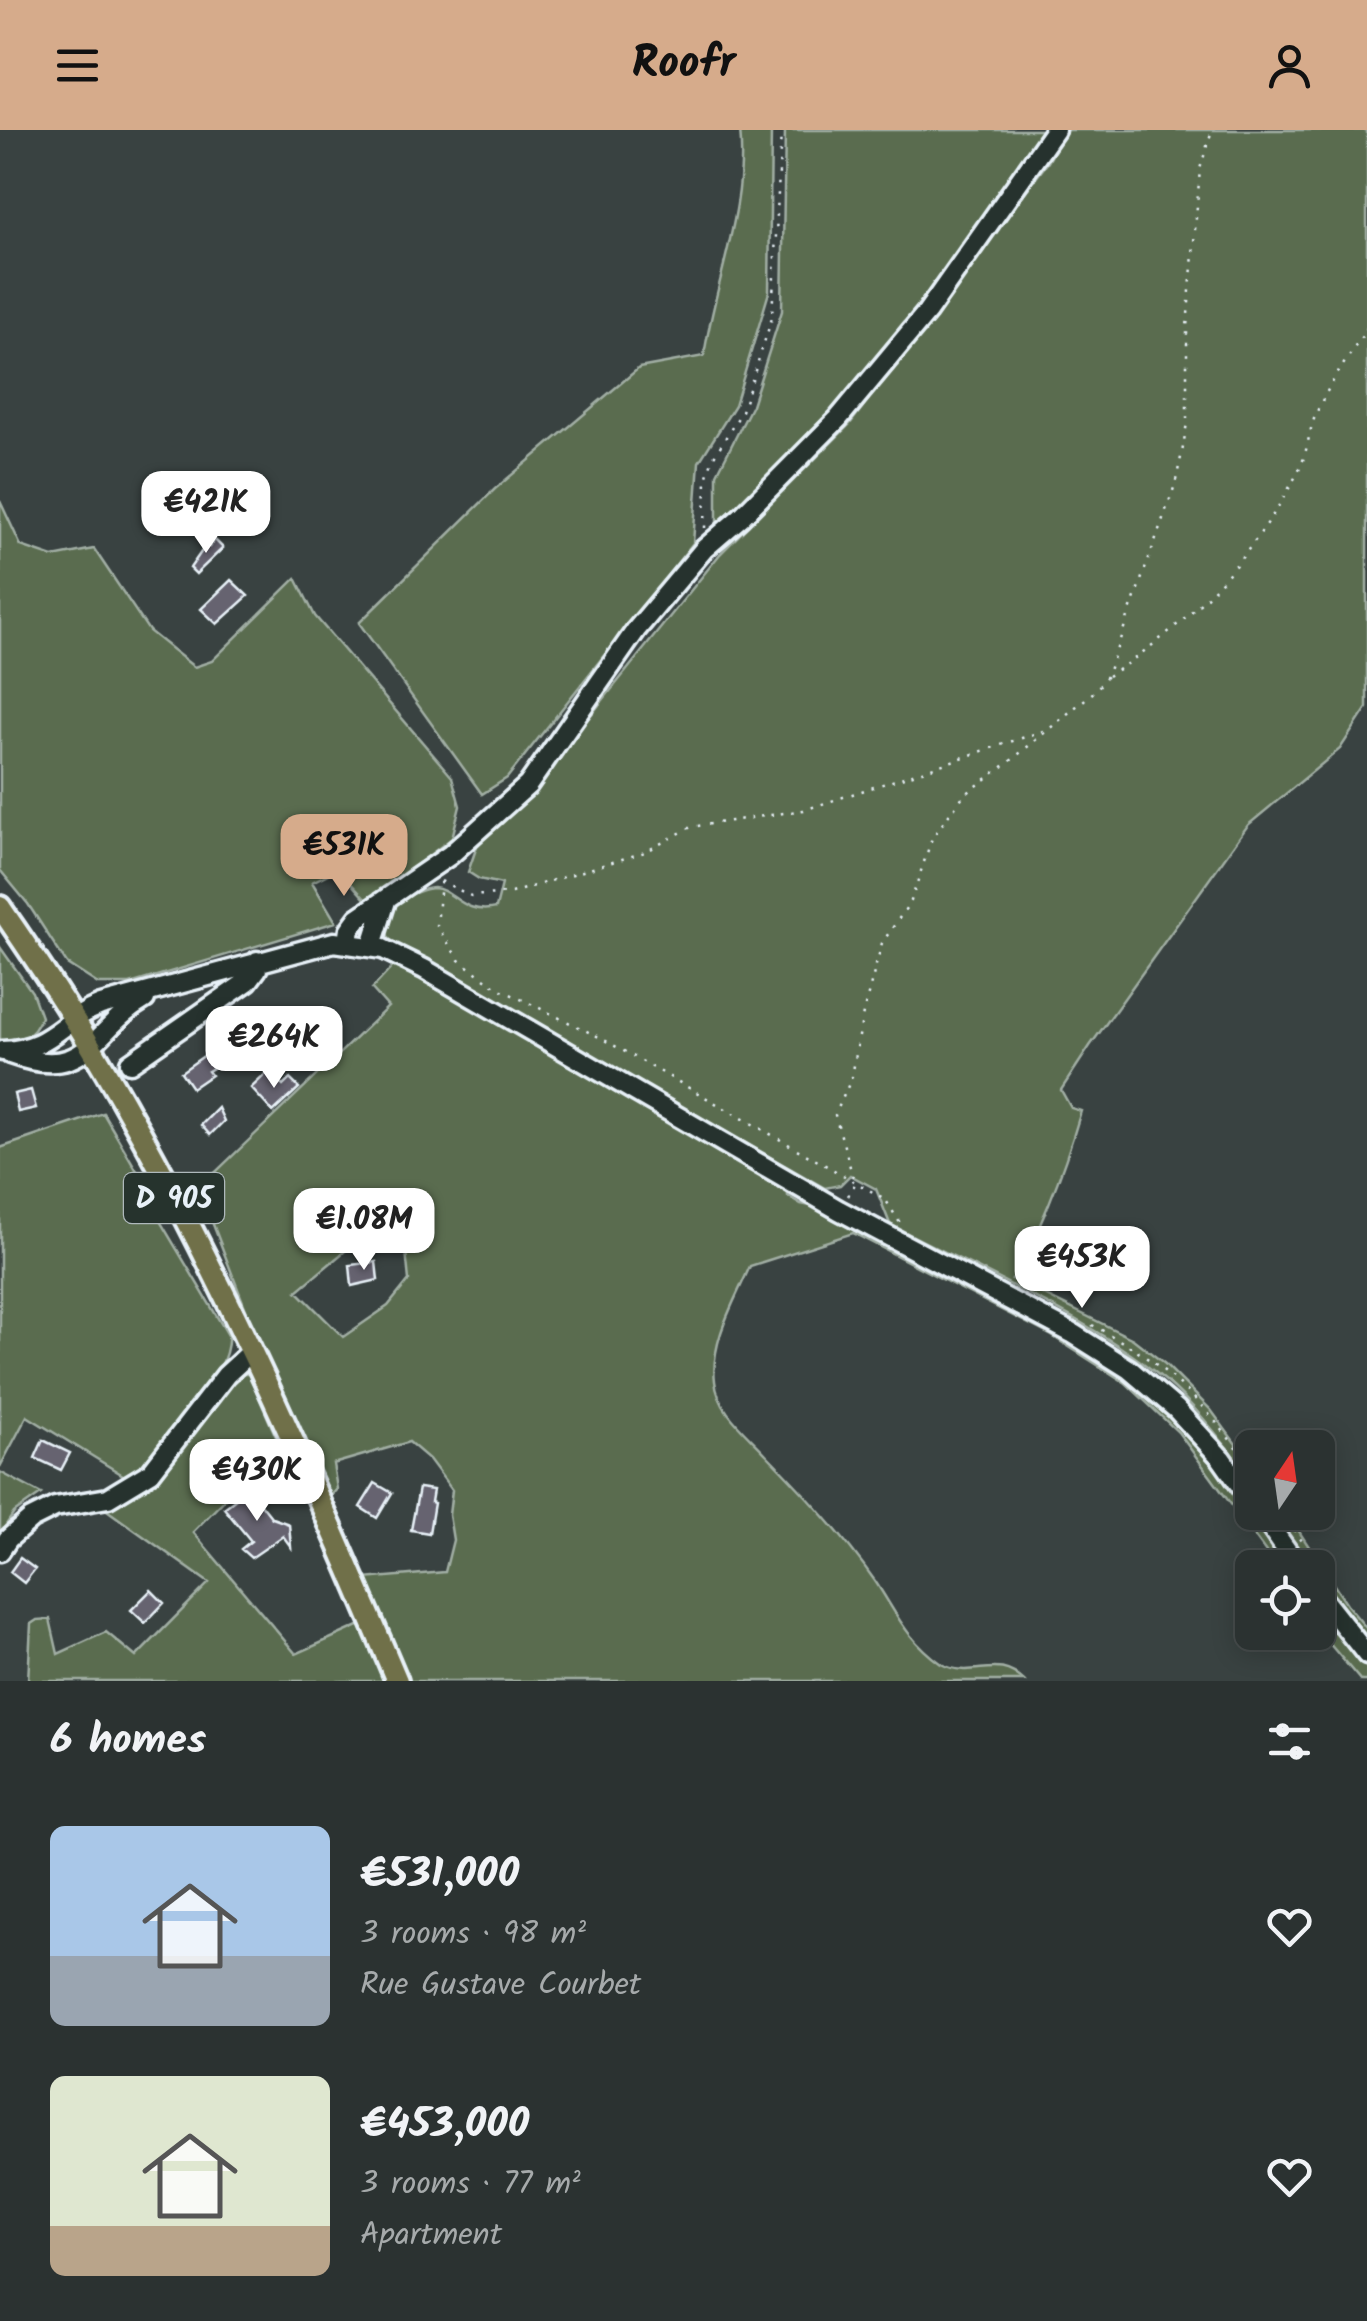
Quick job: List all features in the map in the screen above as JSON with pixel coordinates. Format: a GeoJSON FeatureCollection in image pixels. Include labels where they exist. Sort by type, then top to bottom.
{"type":"FeatureCollection","features":[{"type":"Feature","properties":{"kind":"main road","name":"D 905"},"geometry":{"type":"LineString","coordinates":[[0,907],[74,1018],[146,1142],[251,1352],[398,1681]]}},
{"type":"Feature","properties":{"kind":"street"},"geometry":{"type":"LineString","coordinates":[[348,942],[350,929],[358,918],[450,855],[528,785],[636,630],[704,549],[838,419],[927,312],[1055,130]]}},
{"type":"Feature","properties":{"kind":"street"},"geometry":{"type":"LineString","coordinates":[[372,945],[386,902]]}},
{"type":"Feature","properties":{"kind":"street"},"geometry":{"type":"LineString","coordinates":[[1,1051],[43,1044],[74,1018],[118,1000],[334,942],[372,945],[424,969],[838,1210],[1072,1333],[1129,1369],[1176,1409],[1235,1478]]}},
{"type":"Feature","properties":{"kind":"street"},"geometry":{"type":"LineString","coordinates":[[130,1063],[248,982],[257,969],[256,961]]}},
{"type":"Feature","properties":{"kind":"street"},"geometry":{"type":"LineString","coordinates":[[1,1051],[35,1062],[57,1062],[92,1047],[130,1007],[155,992]]}},
{"type":"Feature","properties":{"kind":"street"},"geometry":{"type":"LineString","coordinates":[[0,1551],[8,1538],[31,1519],[55,1507],[108,1498],[150,1472],[226,1375],[251,1352]]}},
{"type":"Feature","properties":{"kind":"street"},"geometry":{"type":"LineString","coordinates":[[1335,1606],[1367,1655]]}},
{"type":"Feature","properties":{"kind":"path"},"geometry":{"type":"LineString","coordinates":[[704,549],[706,479],[742,411],[772,318],[781,130]]}},
{"type":"Feature","properties":{"kind":"path"},"geometry":{"type":"LineString","coordinates":[[1106,676],[1182,453],[1187,327],[1200,170],[1212,130]]}},
{"type":"Feature","properties":{"kind":"path"},"geometry":{"type":"LineString","coordinates":[[838,1210],[855,1184],[835,1115],[852,1077],[863,1014],[882,943],[910,901],[932,838],[964,796],[1084,699],[1106,676],[1136,658],[1204,602],[1247,553],[1300,470],[1309,449],[1314,418],[1367,328]]}},
{"type":"Feature","properties":{"kind":"path"},"geometry":{"type":"LineString","coordinates":[[908,1227],[896,1221],[884,1200],[599,1037],[498,988],[459,960],[437,926],[442,881],[470,896],[511,893],[645,852],[691,827],[804,810],[1044,730]]}},
{"type":"Feature","properties":{"kind":"path"},"geometry":{"type":"LineString","coordinates":[[1085,1322],[1136,1348],[1185,1386],[1235,1445]]}},
{"type":"Feature","properties":{"kind":"green space"},"geometry":{"type":"Polygon","coordinates":[[[740,130],[771,130],[769,292],[735,405],[699,462],[693,543],[507,778],[482,794],[359,623],[495,489],[639,368],[704,356],[735,216],[740,130]]]}},
{"type":"Feature","properties":{"kind":"green space"},"geometry":{"type":"Polygon","coordinates":[[[785,130],[1047,130],[886,351],[818,431],[717,530],[717,474],[752,405],[782,311],[785,130]]]}},
{"type":"Feature","properties":{"kind":"green space"},"geometry":{"type":"Polygon","coordinates":[[[1066,130],[1367,130],[1367,708],[1340,749],[1248,825],[1061,1090],[1071,1108],[1081,1111],[1052,1197],[1012,1279],[1133,1339],[1165,1364],[1211,1410],[1235,1443],[1235,1459],[1174,1388],[1144,1364],[1075,1319],[890,1224],[876,1189],[850,1175],[840,1185],[825,1188],[414,956],[391,942],[385,930],[395,902],[429,888],[441,889],[475,908],[496,908],[502,884],[468,872],[477,846],[579,730],[720,554],[850,424],[1048,162],[1066,130]]]}},
{"type":"Feature","properties":{"kind":"green space"},"geometry":{"type":"Polygon","coordinates":[[[0,501],[21,546],[53,557],[94,549],[149,631],[194,667],[212,661],[296,578],[315,616],[452,777],[460,806],[452,838],[368,902],[338,869],[312,882],[336,922],[130,984],[98,984],[67,964],[28,904],[0,870],[0,501]]]}},
{"type":"Feature","properties":{"kind":"green space"},"geometry":{"type":"Polygon","coordinates":[[[0,947],[32,992],[41,1017],[30,1034],[15,1040],[0,1041],[0,947]]]}},
{"type":"Feature","properties":{"kind":"green space"},"geometry":{"type":"Polygon","coordinates":[[[398,961],[787,1185],[788,1196],[801,1204],[826,1209],[1029,1313],[1142,1383],[1218,1459],[1235,1484],[1235,1510],[1178,1432],[1126,1383],[1052,1336],[853,1233],[750,1266],[716,1351],[717,1392],[734,1421],[850,1547],[903,1626],[929,1655],[953,1668],[1004,1669],[1024,1681],[408,1681],[363,1579],[445,1572],[453,1540],[449,1515],[452,1490],[429,1459],[409,1442],[333,1464],[337,1489],[329,1498],[253,1328],[199,1188],[388,1007],[372,989],[398,961]],[[377,1202],[375,1226],[297,1291],[343,1337],[388,1306],[409,1280],[401,1202],[377,1202]]]}},
{"type":"Feature","properties":{"kind":"green space"},"geometry":{"type":"Polygon","coordinates":[[[103,1113],[143,1181],[138,1184],[228,1335],[226,1352],[219,1371],[192,1412],[131,1480],[27,1416],[0,1467],[0,1148],[103,1113]]]}},
{"type":"Feature","properties":{"kind":"green space"},"geometry":{"type":"Polygon","coordinates":[[[236,1374],[249,1374],[279,1444],[193,1532],[296,1654],[363,1624],[386,1681],[28,1681],[31,1624],[37,1620],[50,1619],[58,1654],[106,1632],[136,1657],[209,1583],[104,1508],[138,1484],[236,1374]]]}},
{"type":"Feature","properties":{"kind":"green space"},"geometry":{"type":"Polygon","coordinates":[[[0,1472],[41,1494],[14,1513],[0,1534],[0,1472]]]}},
{"type":"Feature","properties":{"kind":"green space"},"geometry":{"type":"Polygon","coordinates":[[[1250,1530],[1266,1530],[1280,1550],[1265,1550],[1250,1530]]]}},
{"type":"Feature","properties":{"kind":"green space"},"geometry":{"type":"Polygon","coordinates":[[[1285,1530],[1298,1530],[1311,1550],[1298,1550],[1285,1530]]]}},
{"type":"Feature","properties":{"kind":"green space"},"geometry":{"type":"Polygon","coordinates":[[[1335,1587],[1367,1629],[1367,1647],[1335,1603],[1335,1587]]]}},
{"type":"Feature","properties":{"kind":"green space"},"geometry":{"type":"Polygon","coordinates":[[[1335,1628],[1367,1668],[1367,1681],[1361,1681],[1335,1650],[1335,1628]]]}},
{"type":"Feature","properties":{"kind":"building"},"geometry":{"type":"Polygon","coordinates":[[[215,540],[223,548],[196,574],[190,568],[206,545],[209,547],[215,540]]]}},
{"type":"Feature","properties":{"kind":"building"},"geometry":{"type":"Polygon","coordinates":[[[231,580],[248,596],[217,624],[201,609],[231,580]]]}},
{"type":"Feature","properties":{"kind":"building"},"geometry":{"type":"Polygon","coordinates":[[[205,1055],[213,1068],[208,1071],[211,1075],[192,1088],[181,1072],[205,1055]]]}},
{"type":"Feature","properties":{"kind":"building"},"geometry":{"type":"Polygon","coordinates":[[[269,1071],[283,1086],[290,1079],[299,1088],[273,1112],[251,1088],[269,1071]]]}},
{"type":"Feature","properties":{"kind":"building"},"geometry":{"type":"Polygon","coordinates":[[[31,1090],[36,1108],[18,1112],[14,1094],[31,1090]]]}},
{"type":"Feature","properties":{"kind":"building"},"geometry":{"type":"Polygon","coordinates":[[[218,1108],[224,1121],[210,1135],[201,1125],[218,1108]]]}},
{"type":"Feature","properties":{"kind":"building"},"geometry":{"type":"Polygon","coordinates":[[[376,1262],[378,1280],[352,1286],[350,1265],[376,1262]]]}},
{"type":"Feature","properties":{"kind":"building"},"geometry":{"type":"Polygon","coordinates":[[[43,1440],[70,1453],[61,1470],[35,1458],[43,1440]]]}},
{"type":"Feature","properties":{"kind":"building"},"geometry":{"type":"Polygon","coordinates":[[[375,1483],[392,1493],[377,1518],[360,1507],[375,1483]]]}},
{"type":"Feature","properties":{"kind":"building"},"geometry":{"type":"Polygon","coordinates":[[[419,1488],[433,1490],[429,1533],[411,1530],[419,1488]]]}},
{"type":"Feature","properties":{"kind":"building"},"geometry":{"type":"Polygon","coordinates":[[[249,1489],[272,1518],[289,1524],[291,1547],[283,1536],[251,1558],[241,1549],[251,1541],[224,1508],[249,1489]]]}},
{"type":"Feature","properties":{"kind":"building"},"geometry":{"type":"Polygon","coordinates":[[[20,1558],[35,1569],[24,1583],[10,1572],[20,1558]]]}},
{"type":"Feature","properties":{"kind":"building"},"geometry":{"type":"Polygon","coordinates":[[[151,1590],[164,1603],[145,1623],[131,1610],[151,1590]]]}}]}
